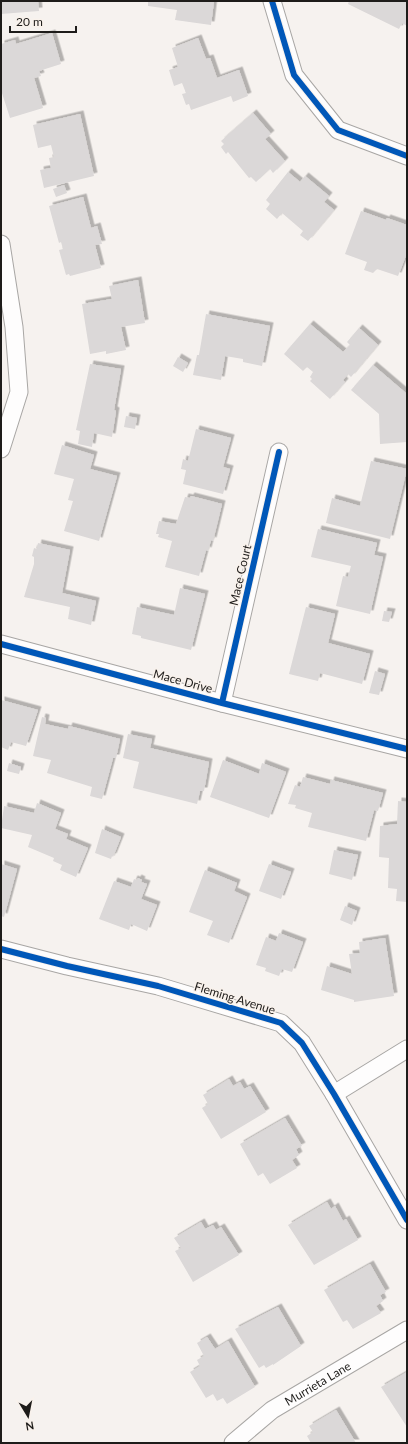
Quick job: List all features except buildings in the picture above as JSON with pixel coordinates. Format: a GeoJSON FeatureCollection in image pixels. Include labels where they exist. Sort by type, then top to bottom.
{"type":"FeatureCollection","features":[{"type":"Feature","properties":{"kind":"street"},"geometry":{"type":"LineString","coordinates":[[272,1],[294,75],[338,130],[407,156]]}},
{"type":"Feature","properties":{"kind":"street"},"geometry":{"type":"LineString","coordinates":[[1,244],[7,326],[19,392],[1,449]]}},
{"type":"Feature","properties":{"kind":"street","name":"Mace Court"},"geometry":{"type":"LineString","coordinates":[[222,703],[279,452]]}},
{"type":"Feature","properties":{"kind":"street","name":"Mace Drive"},"geometry":{"type":"LineString","coordinates":[[1,644],[222,703],[407,749]]}},
{"type":"Feature","properties":{"kind":"street","name":"Fleming Avenue"},"geometry":{"type":"LineString","coordinates":[[1,949],[67,966],[158,986],[281,1023],[302,1043],[334,1094],[407,1220]]}},
{"type":"Feature","properties":{"kind":"street"},"geometry":{"type":"LineString","coordinates":[[334,1094],[407,1049]]}},
{"type":"Feature","properties":{"kind":"street","name":"Murrieta Lane"},"geometry":{"type":"LineString","coordinates":[[233,1443],[272,1410],[407,1330]]}},
{"type":"Feature","properties":{"kind":"cycle path"},"geometry":{"type":"LineString","coordinates":[[272,1],[294,75],[338,130],[407,156]]}},
{"type":"Feature","properties":{"kind":"cycle path"},"geometry":{"type":"LineString","coordinates":[[222,703],[279,452]]}},
{"type":"Feature","properties":{"kind":"cycle path"},"geometry":{"type":"LineString","coordinates":[[1,644],[222,703],[407,749]]}},
{"type":"Feature","properties":{"kind":"cycle path"},"geometry":{"type":"LineString","coordinates":[[1,949],[67,966],[158,986],[281,1023],[302,1043],[334,1094],[407,1220]]}}]}
